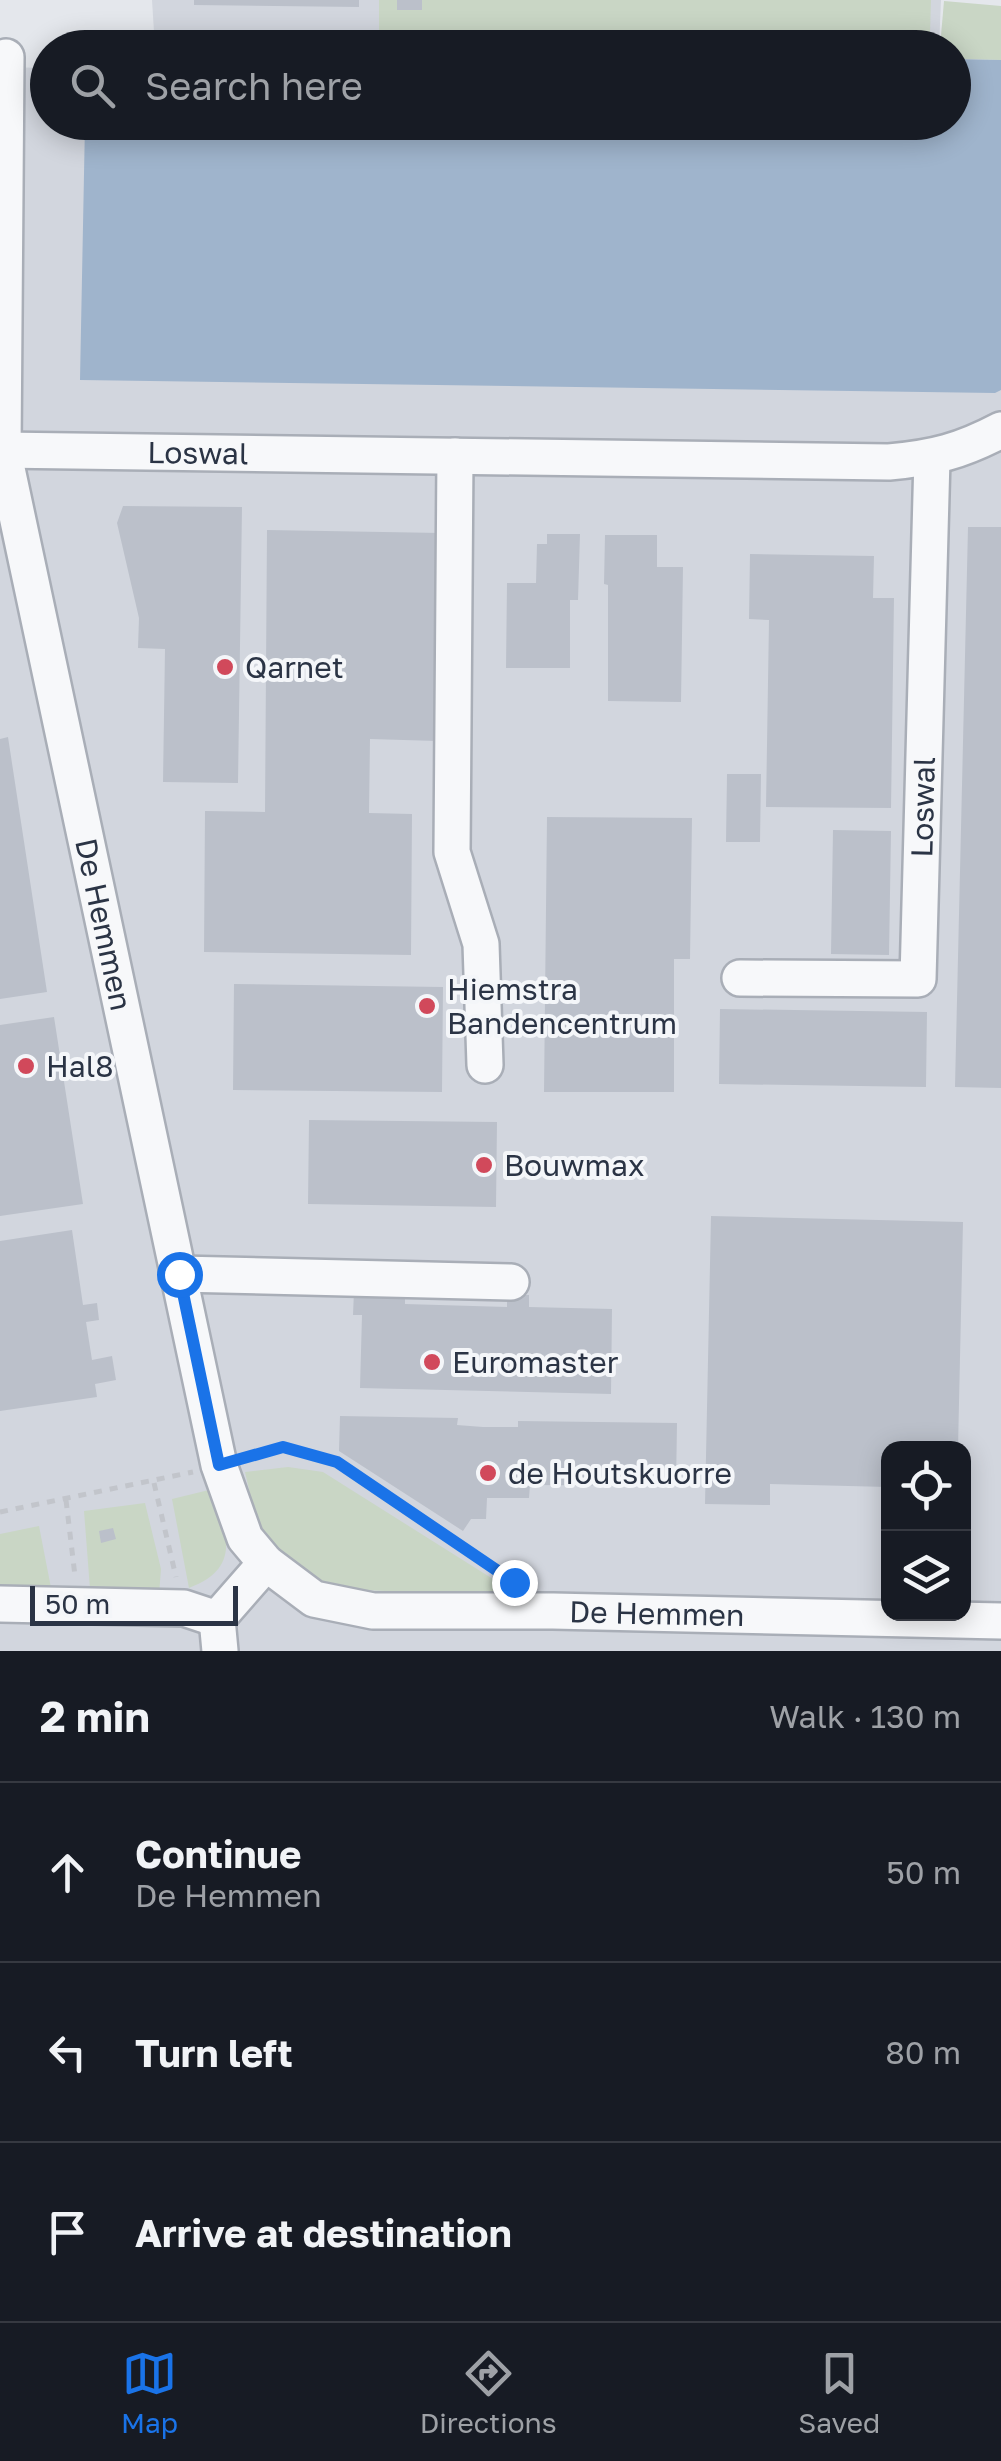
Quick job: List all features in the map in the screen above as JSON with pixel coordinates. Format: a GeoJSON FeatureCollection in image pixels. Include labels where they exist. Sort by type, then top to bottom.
{"type":"FeatureCollection","features":[{"type":"Feature","properties":{"kind":"street","name":"De Hemmen"},"geometry":{"type":"LineString","coordinates":[[6,58],[2,450],[219,1465],[245,1538],[266,1564],[314,1599],[373,1611],[1001,1621]]}},
{"type":"Feature","properties":{"kind":"street","name":"Loswal"},"geometry":{"type":"LineString","coordinates":[[948,454],[1001,430]]}},
{"type":"Feature","properties":{"kind":"street","name":"Loswal"},"geometry":{"type":"LineString","coordinates":[[2,450],[889,462],[948,454],[1001,456]]}},
{"type":"Feature","properties":{"kind":"street","name":"Loswal"},"geometry":{"type":"LineString","coordinates":[[740,978],[918,980],[948,454]]}},
{"type":"Feature","properties":{"kind":"street"},"geometry":{"type":"LineString","coordinates":[[455,456],[452,852],[481,944],[485,1065]]}},
{"type":"Feature","properties":{"kind":"street"},"geometry":{"type":"LineString","coordinates":[[179,1274],[511,1282]]}},
{"type":"Feature","properties":{"kind":"street"},"geometry":{"type":"LineString","coordinates":[[0,1604],[184,1608],[219,1635],[266,1564]]}},
{"type":"Feature","properties":{"kind":"path"},"geometry":{"type":"LineString","coordinates":[[0,1512],[154,1483],[283,1447],[337,1462],[514,1582]]}},
{"type":"Feature","properties":{"kind":"path"},"geometry":{"type":"LineString","coordinates":[[154,1483],[184,1608]]}},
{"type":"Feature","properties":{"kind":"path"},"geometry":{"type":"LineString","coordinates":[[66,1500],[79,1604]]}},
{"type":"Feature","properties":{"kind":"shaded area"},"geometry":{"type":"Polygon","coordinates":[[[152,0],[941,0],[940,30],[154,30],[152,0]]]}},
{"type":"Feature","properties":{"kind":"shaded area"},"geometry":{"type":"Polygon","coordinates":[[[0,67],[30,68],[30,140],[164,140],[1001,351],[1001,1651],[0,1651],[0,67]]]}},
{"type":"Feature","properties":{"kind":"green space"},"geometry":{"type":"Polygon","coordinates":[[[379,0],[931,0],[930,30],[379,30],[379,0]]]}},
{"type":"Feature","properties":{"kind":"green space"},"geometry":{"type":"Polygon","coordinates":[[[944,1],[1001,6],[1001,60],[971,59],[971,30],[941,30],[944,1]]]}},
{"type":"Feature","properties":{"kind":"green space"},"geometry":{"type":"Polygon","coordinates":[[[288,1467],[323,1472],[523,1598],[325,1588],[276,1552],[256,1520],[245,1472],[288,1467]]]}},
{"type":"Feature","properties":{"kind":"green space"},"geometry":{"type":"Polygon","coordinates":[[[213,1489],[225,1534],[224,1559],[206,1580],[189,1588],[172,1499],[213,1489]]]}},
{"type":"Feature","properties":{"kind":"green space"},"geometry":{"type":"Polygon","coordinates":[[[145,1503],[161,1569],[159,1595],[90,1589],[84,1511],[145,1503]]]}},
{"type":"Feature","properties":{"kind":"green space"},"geometry":{"type":"Polygon","coordinates":[[[39,1526],[52,1593],[0,1591],[0,1534],[39,1526]]]}},
{"type":"Feature","properties":{"kind":"water"},"geometry":{"type":"Polygon","coordinates":[[[971,59],[1001,60],[1001,390],[995,393],[80,380],[85,140],[971,140],[971,59]]]}},
{"type":"Feature","properties":{"kind":"building"},"geometry":{"type":"Polygon","coordinates":[[[194,0],[359,0],[359,7],[194,5],[194,0]]]}},
{"type":"Feature","properties":{"kind":"building"},"geometry":{"type":"Polygon","coordinates":[[[397,0],[422,0],[422,10],[397,10],[397,0]]]}},
{"type":"Feature","properties":{"kind":"building"},"geometry":{"type":"Polygon","coordinates":[[[123,506],[242,507],[238,783],[163,782],[165,649],[138,648],[139,618],[117,523],[123,506]]]}},
{"type":"Feature","properties":{"kind":"building"},"geometry":{"type":"Polygon","coordinates":[[[968,527],[1001,527],[1001,1088],[955,1087],[968,527]]]}},
{"type":"Feature","properties":{"kind":"building"},"geometry":{"type":"Polygon","coordinates":[[[267,530],[441,533],[437,741],[370,739],[369,813],[412,814],[411,955],[204,952],[205,811],[265,812],[267,530]]]}},
{"type":"Feature","properties":{"kind":"building"},"geometry":{"type":"Polygon","coordinates":[[[547,534],[580,534],[578,600],[570,600],[570,668],[506,668],[507,583],[536,583],[537,544],[547,544],[547,534]]]}},
{"type":"Feature","properties":{"kind":"building"},"geometry":{"type":"Polygon","coordinates":[[[605,535],[657,535],[657,567],[683,567],[681,702],[608,701],[605,535]]]}},
{"type":"Feature","properties":{"kind":"building"},"geometry":{"type":"Polygon","coordinates":[[[750,554],[874,556],[873,598],[894,598],[891,808],[766,807],[769,620],[749,619],[750,554]]]}},
{"type":"Feature","properties":{"kind":"building"},"geometry":{"type":"Polygon","coordinates":[[[8,737],[47,992],[0,999],[0,739],[8,737]]]}},
{"type":"Feature","properties":{"kind":"building"},"geometry":{"type":"Polygon","coordinates":[[[727,774],[761,774],[760,842],[726,842],[727,774]]]}},
{"type":"Feature","properties":{"kind":"building"},"geometry":{"type":"Polygon","coordinates":[[[547,817],[692,818],[690,959],[674,959],[674,1092],[544,1092],[547,817]]]}},
{"type":"Feature","properties":{"kind":"building"},"geometry":{"type":"Polygon","coordinates":[[[833,830],[891,831],[889,955],[831,954],[833,830]]]}},
{"type":"Feature","properties":{"kind":"building"},"geometry":{"type":"Polygon","coordinates":[[[234,984],[443,987],[442,1092],[233,1090],[234,984]]]}},
{"type":"Feature","properties":{"kind":"building"},"geometry":{"type":"Polygon","coordinates":[[[720,1009],[927,1012],[926,1087],[719,1084],[720,1009]]]}},
{"type":"Feature","properties":{"kind":"building"},"geometry":{"type":"Polygon","coordinates":[[[54,1017],[83,1204],[0,1216],[0,1025],[54,1017]]]}},
{"type":"Feature","properties":{"kind":"building"},"geometry":{"type":"Polygon","coordinates":[[[309,1120],[497,1122],[496,1207],[308,1204],[309,1120]]]}},
{"type":"Feature","properties":{"kind":"building"},"geometry":{"type":"Polygon","coordinates":[[[711,1216],[963,1222],[958,1441],[881,1441],[881,1487],[770,1484],[770,1505],[705,1504],[711,1216]]]}},
{"type":"Feature","properties":{"kind":"building"},"geometry":{"type":"Polygon","coordinates":[[[72,1230],[83,1305],[97,1303],[99,1320],[86,1322],[92,1360],[112,1356],[116,1380],[95,1384],[97,1397],[0,1411],[0,1241],[72,1230]]]}},
{"type":"Feature","properties":{"kind":"building"},"geometry":{"type":"Polygon","coordinates":[[[354,1291],[405,1292],[405,1304],[507,1307],[507,1294],[529,1295],[529,1307],[612,1309],[611,1394],[360,1388],[362,1315],[353,1315],[354,1291]]]}},
{"type":"Feature","properties":{"kind":"building"},"geometry":{"type":"Polygon","coordinates":[[[340,1416],[458,1418],[457,1425],[483,1427],[518,1427],[518,1421],[677,1423],[676,1486],[530,1485],[529,1498],[487,1498],[486,1519],[471,1519],[463,1531],[339,1451],[340,1416]]]}},
{"type":"Feature","properties":{"kind":"building"},"geometry":{"type":"Polygon","coordinates":[[[113,1528],[116,1539],[101,1543],[99,1531],[113,1528]]]}},
{"type":"Feature","properties":{"kind":"place","name":"Qarnet"},"geometry":{"type":"Point","coordinates":[225,667]}},
{"type":"Feature","properties":{"kind":"place","name":"Hiemstra Bandencentrum"},"geometry":{"type":"Point","coordinates":[427,1006]}},
{"type":"Feature","properties":{"kind":"place","name":"Hal8"},"geometry":{"type":"Point","coordinates":[26,1066]}},
{"type":"Feature","properties":{"kind":"place","name":"Bouwmax"},"geometry":{"type":"Point","coordinates":[484,1165]}},
{"type":"Feature","properties":{"kind":"place","name":"Euromaster"},"geometry":{"type":"Point","coordinates":[432,1362]}},
{"type":"Feature","properties":{"kind":"place","name":"de Houtskuorre"},"geometry":{"type":"Point","coordinates":[488,1473]}},
{"type":"Feature","properties":{"kind":"route"},"geometry":{"type":"LineString","coordinates":[[179,1274],[219,1465],[283,1447],[337,1462],[514,1582]]}}]}
